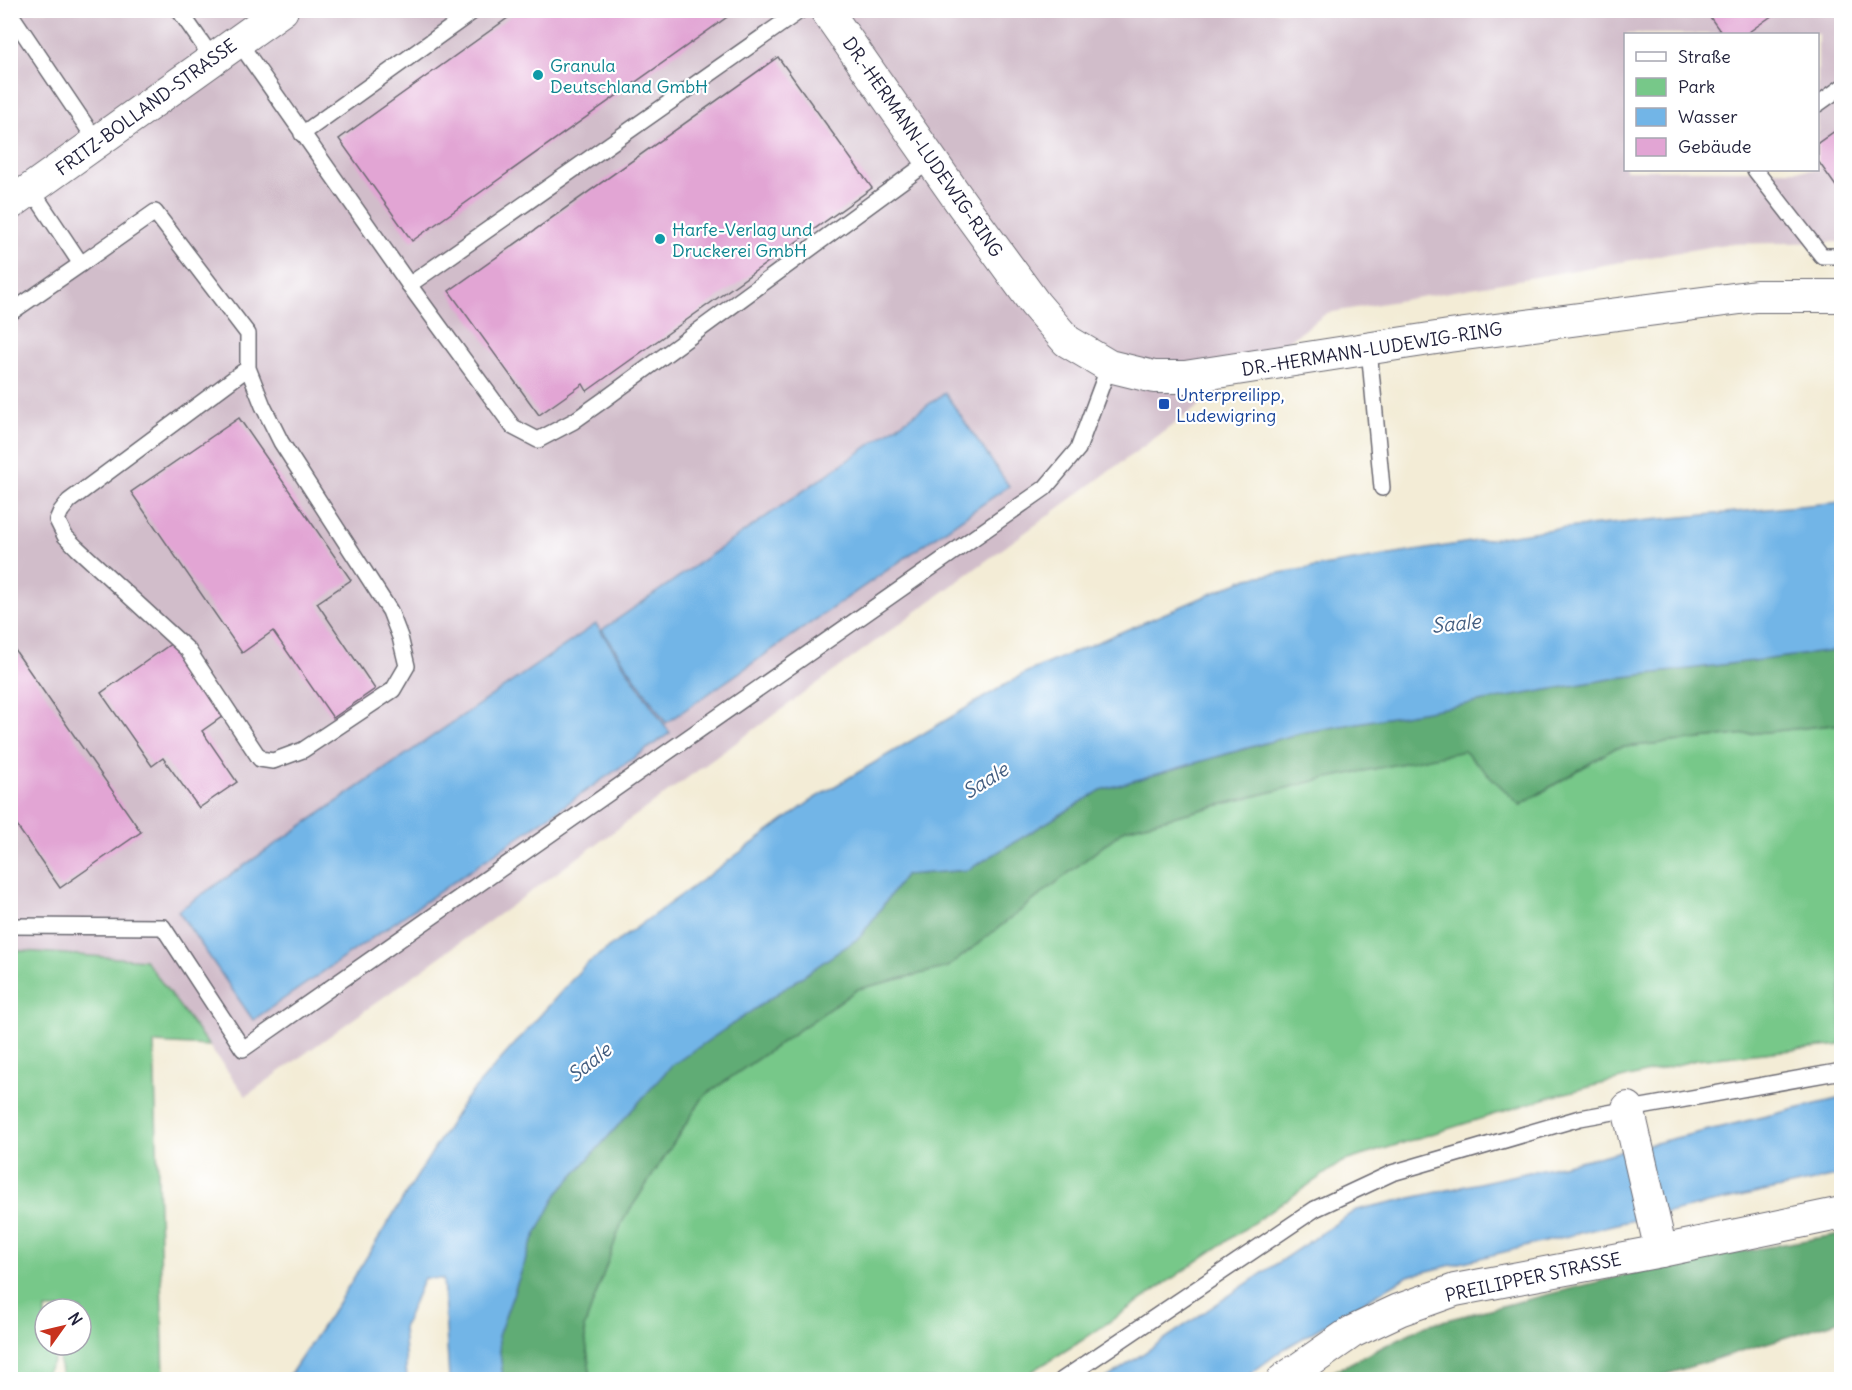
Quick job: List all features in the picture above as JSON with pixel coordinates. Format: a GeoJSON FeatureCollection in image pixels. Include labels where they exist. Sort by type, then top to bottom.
{"type":"FeatureCollection","features":[{"type":"Feature","properties":{"kind":"street","name":"FRITZ-BOLLAND-STRASSE"},"geometry":{"type":"LineString","coordinates":[[21,197],[282,10]]}},
{"type":"Feature","properties":{"kind":"street","name":"DR.-HERMANN-LUDEWIG-RING"},"geometry":{"type":"LineString","coordinates":[[826,10],[1035,304],[1067,341],[1109,366],[1154,377],[1185,377],[1449,336],[1756,296],[1842,296]]}},
{"type":"Feature","properties":{"kind":"street"},"geometry":{"type":"LineString","coordinates":[[1630,1120],[1658,1240]]}},
{"type":"Feature","properties":{"kind":"street","name":"PREILIPPER STRASSE"},"geometry":{"type":"LineString","coordinates":[[1283,1380],[1352,1332],[1399,1310],[1455,1290],[1658,1240],[1842,1213]]}},
{"type":"Feature","properties":{"kind":"lane"},"geometry":{"type":"LineString","coordinates":[[179,10],[226,50],[303,134],[409,285],[513,427],[538,440],[574,421],[605,399],[931,160]]}},
{"type":"Feature","properties":{"kind":"lane"},"geometry":{"type":"LineString","coordinates":[[303,134],[475,10]]}},
{"type":"Feature","properties":{"kind":"lane"},"geometry":{"type":"LineString","coordinates":[[409,285],[801,10]]}},
{"type":"Feature","properties":{"kind":"lane"},"geometry":{"type":"LineString","coordinates":[[10,13],[97,142]]}},
{"type":"Feature","properties":{"kind":"lane"},"geometry":{"type":"LineString","coordinates":[[1819,103],[1842,87]]}},
{"type":"Feature","properties":{"kind":"lane"},"geometry":{"type":"LineString","coordinates":[[1756,171],[1822,256],[1842,256]]}},
{"type":"Feature","properties":{"kind":"lane"},"geometry":{"type":"LineString","coordinates":[[21,197],[81,264]]}},
{"type":"Feature","properties":{"kind":"lane"},"geometry":{"type":"LineString","coordinates":[[10,313],[155,212],[248,334],[248,368],[263,406],[281,442],[390,611],[400,637],[407,666],[393,690],[303,750],[273,761],[260,759],[188,650],[76,548],[65,536],[57,520],[69,501],[248,368]]}},
{"type":"Feature","properties":{"kind":"lane"},"geometry":{"type":"LineString","coordinates":[[1369,349],[1382,488]]}},
{"type":"Feature","properties":{"kind":"lane"},"geometry":{"type":"LineString","coordinates":[[10,926],[163,927],[243,1049],[1045,488],[1078,449],[1109,366]]}},
{"type":"Feature","properties":{"kind":"lane"},"geometry":{"type":"LineString","coordinates":[[1062,1380],[1315,1209],[1392,1173],[1580,1118],[1630,1120],[1842,1071]]}},
{"type":"Feature","properties":{"kind":"shaded area"},"geometry":{"type":"Polygon","coordinates":[[[10,11],[1841,11],[1841,242],[1726,244],[1327,313],[246,1096],[145,960],[11,950],[10,11]]]}},
{"type":"Feature","properties":{"kind":"green space"},"geometry":{"type":"Polygon","coordinates":[[[1841,650],[1841,724],[1615,748],[1520,805],[1464,751],[1318,780],[1125,829],[948,967],[858,989],[704,1096],[622,1222],[584,1328],[591,1379],[503,1379],[498,1336],[532,1242],[557,1194],[671,1066],[860,937],[905,875],[968,870],[1101,790],[1300,733],[1616,678],[1841,650]]]}},
{"type":"Feature","properties":{"kind":"green space"},"geometry":{"type":"Polygon","coordinates":[[[1841,724],[1841,1045],[1696,1060],[1550,1097],[1342,1162],[1081,1341],[1020,1379],[591,1379],[584,1328],[622,1222],[704,1096],[858,989],[948,967],[1125,829],[1318,780],[1464,751],[1521,805],[1615,748],[1841,724]]]}},
{"type":"Feature","properties":{"kind":"green space"},"geometry":{"type":"Polygon","coordinates":[[[10,950],[145,960],[209,1046],[154,1043],[164,1379],[62,1379],[59,1357],[93,1357],[93,1297],[33,1297],[33,1357],[54,1357],[54,1361],[42,1379],[11,1379],[10,950]]]}},
{"type":"Feature","properties":{"kind":"green space"},"geometry":{"type":"Polygon","coordinates":[[[1841,1234],[1841,1320],[1651,1379],[1317,1380],[1426,1325],[1665,1265],[1841,1234]]]}},
{"type":"Feature","properties":{"kind":"water"},"geometry":{"type":"Polygon","coordinates":[[[945,393],[1009,486],[666,723],[602,630],[945,393]]]}},
{"type":"Feature","properties":{"kind":"water","name":"Saale"},"geometry":{"type":"Polygon","coordinates":[[[1841,502],[1841,650],[1616,678],[1300,733],[1101,790],[968,870],[905,875],[860,937],[671,1066],[557,1194],[532,1242],[498,1336],[503,1379],[449,1379],[443,1279],[424,1278],[403,1328],[407,1379],[287,1379],[338,1303],[464,1101],[585,965],[815,798],[1025,673],[1248,578],[1545,530],[1841,502]]]}},
{"type":"Feature","properties":{"kind":"water"},"geometry":{"type":"Polygon","coordinates":[[[596,624],[670,733],[253,1020],[178,911],[596,624]]]}},
{"type":"Feature","properties":{"kind":"water"},"geometry":{"type":"Polygon","coordinates":[[[1841,1098],[1841,1175],[1612,1225],[1408,1276],[1284,1349],[1243,1379],[1104,1380],[1356,1210],[1593,1158],[1841,1098]]]}},
{"type":"Feature","properties":{"kind":"building","name":"Granula Deutschland GmbH"},"geometry":{"type":"Polygon","coordinates":[[[519,10],[737,10],[412,241],[339,139],[519,10]]]}},
{"type":"Feature","properties":{"kind":"building"},"geometry":{"type":"Polygon","coordinates":[[[1705,10],[1780,10],[1747,33],[1721,33],[1705,10]]]}},
{"type":"Feature","properties":{"kind":"building","name":"Harfe-Verlag und Druckerei GmbH"},"geometry":{"type":"Polygon","coordinates":[[[778,57],[872,188],[587,391],[583,384],[539,415],[449,291],[778,57]]]}},
{"type":"Feature","properties":{"kind":"building"},"geometry":{"type":"Polygon","coordinates":[[[1842,126],[1842,195],[1819,162],[1819,142],[1842,126]]]}},
{"type":"Feature","properties":{"kind":"building"},"geometry":{"type":"Polygon","coordinates":[[[239,418],[351,580],[317,603],[375,689],[333,718],[273,631],[242,653],[131,492],[239,418]]]}},
{"type":"Feature","properties":{"kind":"building"},"geometry":{"type":"Polygon","coordinates":[[[175,641],[226,714],[202,731],[237,782],[199,808],[163,758],[152,766],[101,693],[175,641]]]}},
{"type":"Feature","properties":{"kind":"building"},"geometry":{"type":"Polygon","coordinates":[[[10,643],[141,832],[60,888],[10,816],[10,643]]]}},
{"type":"Feature","properties":{"kind":"place","name":"Granula Deutschland GmbH"},"geometry":{"type":"Point","coordinates":[538,75]}},
{"type":"Feature","properties":{"kind":"place","name":"Harfe-Verlag und Druckerei GmbH"},"geometry":{"type":"Point","coordinates":[660,239]}},
{"type":"Feature","properties":{"kind":"place","name":"Unterpreilipp, Ludewigring"},"geometry":{"type":"Point","coordinates":[1164,404]}}]}
